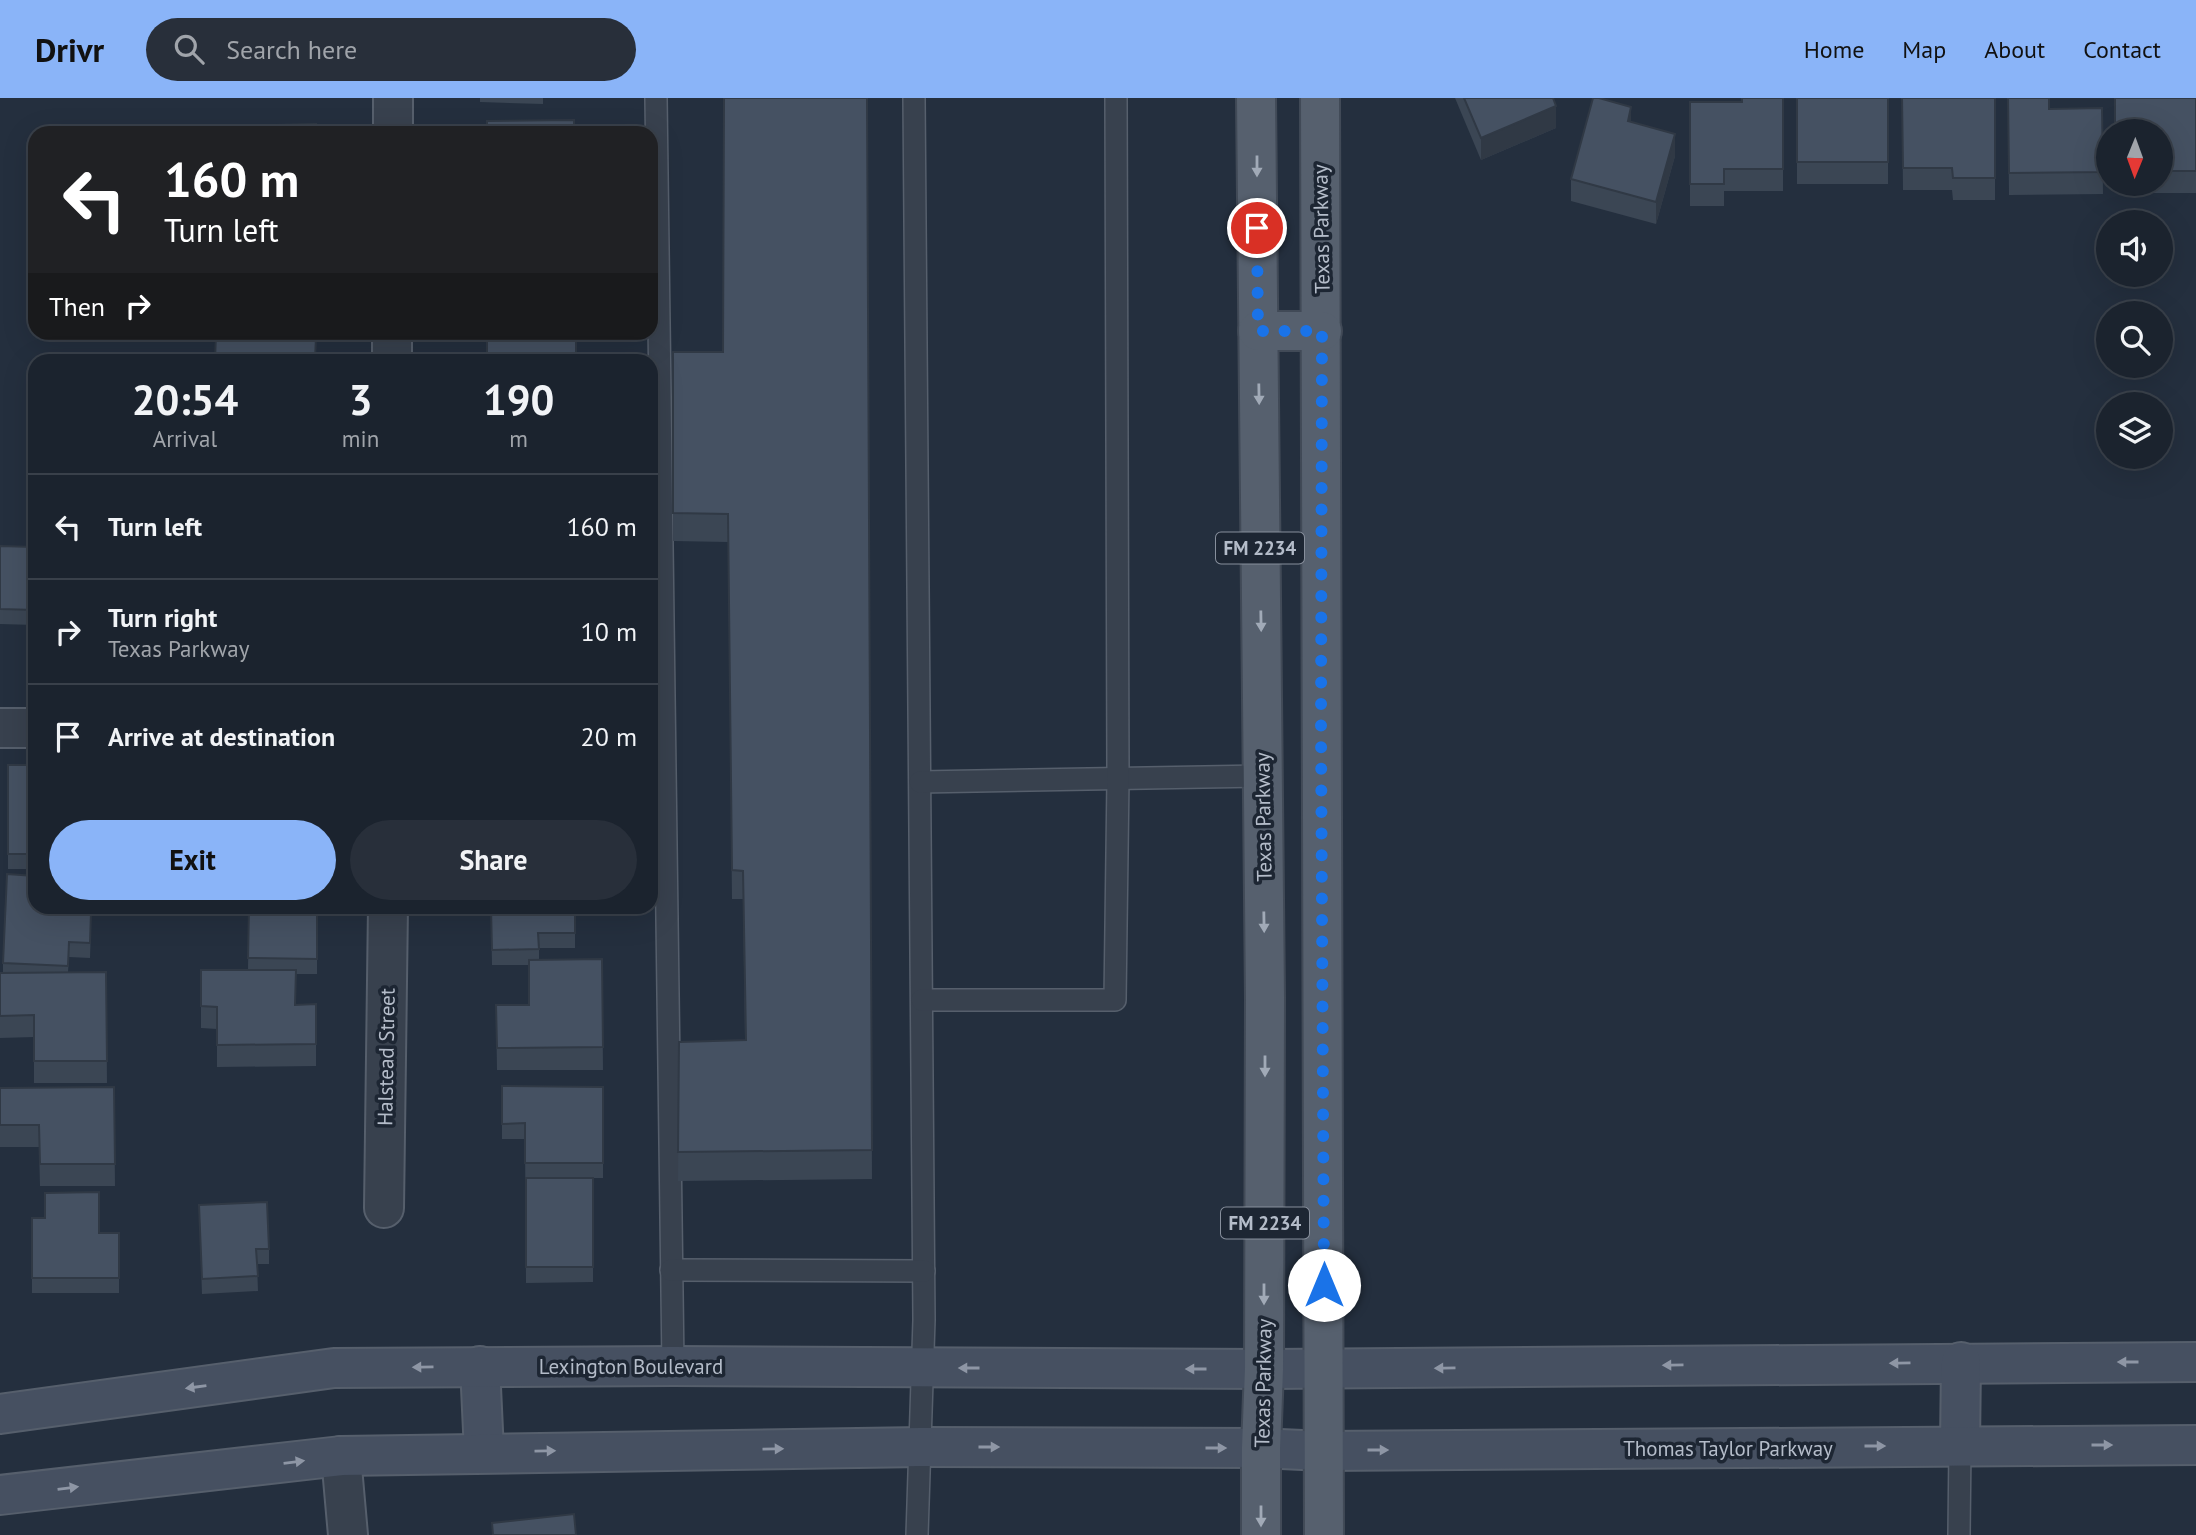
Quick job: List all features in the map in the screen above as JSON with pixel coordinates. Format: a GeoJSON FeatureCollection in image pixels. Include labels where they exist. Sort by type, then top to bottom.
{"type":"FeatureCollection","features":[{"type":"Feature","properties":{"kind":"main road","name":"Texas Parkway"},"geometry":{"type":"LineString","coordinates":[[1256,98],[1262,776],[1264,1369],[1261,1535]]}},
{"type":"Feature","properties":{"kind":"main road","name":"Texas Parkway"},"geometry":{"type":"LineString","coordinates":[[1320,98],[1324,1535]]}},
{"type":"Feature","properties":{"kind":"main road"},"geometry":{"type":"LineString","coordinates":[[1258,331],[1322,331]]}},
{"type":"Feature","properties":{"kind":"street"},"geometry":{"type":"LineString","coordinates":[[393,98],[393,126]]}},
{"type":"Feature","properties":{"kind":"street"},"geometry":{"type":"LineString","coordinates":[[0,728],[28,728]]}},
{"type":"Feature","properties":{"kind":"street","name":"Halstead Street"},"geometry":{"type":"LineString","coordinates":[[384,1208],[388,914]]}},
{"type":"Feature","properties":{"kind":"street"},"geometry":{"type":"LineString","coordinates":[[1960,1446],[1961,1362]]}},
{"type":"Feature","properties":{"kind":"street"},"geometry":{"type":"LineString","coordinates":[[1264,1369],[2196,1362]]}},
{"type":"Feature","properties":{"kind":"street"},"geometry":{"type":"LineString","coordinates":[[480,1366],[484,1452]]}},
{"type":"Feature","properties":{"kind":"street","name":"Lexington Boulevard"},"geometry":{"type":"LineString","coordinates":[[0,1413],[334,1368],[673,1366],[1264,1369]]}},
{"type":"Feature","properties":{"kind":"street","name":"Thomas Taylor Parkway"},"geometry":{"type":"LineString","coordinates":[[1261,1448],[1324,1451],[2196,1445]]}},
{"type":"Feature","properties":{"kind":"street"},"geometry":{"type":"LineString","coordinates":[[0,1495],[341,1456],[921,1447],[1261,1448]]}},
{"type":"Feature","properties":{"kind":"street"},"geometry":{"type":"LineString","coordinates":[[341,1456],[348,1535]]}},
{"type":"Feature","properties":{"kind":"lane"},"geometry":{"type":"LineString","coordinates":[[656,98],[656,126]]}},
{"type":"Feature","properties":{"kind":"lane"},"geometry":{"type":"LineString","coordinates":[[915,98],[924,1271],[917,1535]]}},
{"type":"Feature","properties":{"kind":"lane"},"geometry":{"type":"LineString","coordinates":[[922,1000],[1115,1000],[1118,779],[1116,98]]}},
{"type":"Feature","properties":{"kind":"lane"},"geometry":{"type":"LineString","coordinates":[[658,254],[673,1366]]}},
{"type":"Feature","properties":{"kind":"lane"},"geometry":{"type":"LineString","coordinates":[[920,782],[1262,776]]}},
{"type":"Feature","properties":{"kind":"lane"},"geometry":{"type":"LineString","coordinates":[[671,1270],[924,1271]]}},
{"type":"Feature","properties":{"kind":"lane"},"geometry":{"type":"LineString","coordinates":[[1959,1535],[1960,1446]]}},
{"type":"Feature","properties":{"kind":"building"},"geometry":{"type":"Polygon","coordinates":[[[724,98],[867,98],[872,1150],[678,1152],[679,1042],[746,1040],[743,871],[732,870],[728,514],[673,513],[673,352],[723,352],[724,98]]]}},
{"type":"Feature","properties":{"kind":"building"},"geometry":{"type":"Polygon","coordinates":[[[1464,98],[1553,98],[1556,106],[1481,138],[1464,98]]]}},
{"type":"Feature","properties":{"kind":"building"},"geometry":{"type":"Polygon","coordinates":[[[1593,98],[1631,107],[1628,121],[1675,134],[1656,202],[1571,179],[1593,98]]]}},
{"type":"Feature","properties":{"kind":"building"},"geometry":{"type":"Polygon","coordinates":[[[1742,98],[1783,98],[1783,169],[1724,169],[1724,184],[1690,184],[1690,102],[1742,102],[1742,98]]]}},
{"type":"Feature","properties":{"kind":"building"},"geometry":{"type":"Polygon","coordinates":[[[1797,98],[1888,98],[1888,162],[1797,162],[1797,98]]]}},
{"type":"Feature","properties":{"kind":"building"},"geometry":{"type":"Polygon","coordinates":[[[1902,98],[1995,98],[1995,178],[1953,178],[1952,168],[1903,168],[1902,98]]]}},
{"type":"Feature","properties":{"kind":"building"},"geometry":{"type":"Polygon","coordinates":[[[2008,98],[2049,98],[2049,109],[2102,108],[2102,119],[2096,119],[2096,172],[2009,173],[2008,98]]]}},
{"type":"Feature","properties":{"kind":"building"},"geometry":{"type":"Polygon","coordinates":[[[2115,98],[2196,98],[2196,171],[2174,171],[2174,119],[2115,119],[2115,98]]]}},
{"type":"Feature","properties":{"kind":"building"},"geometry":{"type":"Polygon","coordinates":[[[574,120],[574,126],[487,126],[487,121],[574,120]]]}},
{"type":"Feature","properties":{"kind":"building"},"geometry":{"type":"Polygon","coordinates":[[[316,124],[316,126],[234,126],[316,124]]]}},
{"type":"Feature","properties":{"kind":"building"},"geometry":{"type":"Polygon","coordinates":[[[216,340],[316,340],[315,354],[215,354],[216,340]]]}},
{"type":"Feature","properties":{"kind":"building"},"geometry":{"type":"Polygon","coordinates":[[[487,340],[576,340],[576,354],[487,354],[487,340]]]}},
{"type":"Feature","properties":{"kind":"building"},"geometry":{"type":"Polygon","coordinates":[[[0,546],[28,547],[28,610],[0,609],[0,546]]]}},
{"type":"Feature","properties":{"kind":"building"},"geometry":{"type":"Polygon","coordinates":[[[8,765],[28,765],[28,854],[8,854],[8,765]]]}},
{"type":"Feature","properties":{"kind":"building"},"geometry":{"type":"Polygon","coordinates":[[[7,874],[28,876],[28,914],[91,914],[90,943],[69,942],[68,966],[3,963],[7,874]]]}},
{"type":"Feature","properties":{"kind":"building"},"geometry":{"type":"Polygon","coordinates":[[[249,914],[317,914],[317,959],[248,958],[249,914]]]}},
{"type":"Feature","properties":{"kind":"building"},"geometry":{"type":"Polygon","coordinates":[[[491,914],[575,914],[575,933],[538,933],[539,949],[492,950],[491,914]]]}},
{"type":"Feature","properties":{"kind":"building"},"geometry":{"type":"Polygon","coordinates":[[[602,959],[603,1047],[497,1048],[496,1005],[529,1005],[529,960],[602,959]]]}},
{"type":"Feature","properties":{"kind":"building"},"geometry":{"type":"Polygon","coordinates":[[[201,970],[296,970],[295,1005],[316,1004],[316,1044],[217,1045],[217,1007],[201,1006],[201,970]]]}},
{"type":"Feature","properties":{"kind":"building"},"geometry":{"type":"Polygon","coordinates":[[[106,972],[107,1061],[34,1061],[34,1015],[0,1016],[0,973],[106,972]]]}},
{"type":"Feature","properties":{"kind":"building"},"geometry":{"type":"Polygon","coordinates":[[[502,1086],[603,1087],[603,1163],[525,1163],[525,1123],[502,1124],[502,1086]]]}},
{"type":"Feature","properties":{"kind":"building"},"geometry":{"type":"Polygon","coordinates":[[[114,1087],[115,1164],[40,1164],[39,1125],[0,1125],[0,1088],[114,1087]]]}},
{"type":"Feature","properties":{"kind":"building"},"geometry":{"type":"Polygon","coordinates":[[[526,1178],[593,1178],[593,1267],[526,1267],[526,1178]]]}},
{"type":"Feature","properties":{"kind":"building"},"geometry":{"type":"Polygon","coordinates":[[[99,1192],[99,1233],[119,1233],[119,1278],[32,1278],[32,1218],[45,1218],[45,1193],[99,1192]]]}},
{"type":"Feature","properties":{"kind":"building"},"geometry":{"type":"Polygon","coordinates":[[[267,1202],[269,1249],[256,1249],[258,1276],[202,1279],[199,1205],[267,1202]]]}},
{"type":"Feature","properties":{"kind":"building"},"geometry":{"type":"Polygon","coordinates":[[[574,1514],[576,1535],[493,1535],[492,1523],[574,1514]]]}},
{"type":"Feature","properties":{"kind":"route"},"geometry":{"type":"LineString","coordinates":[[1257,228],[1258,331],[1322,331],[1324,1285]]}}]}
